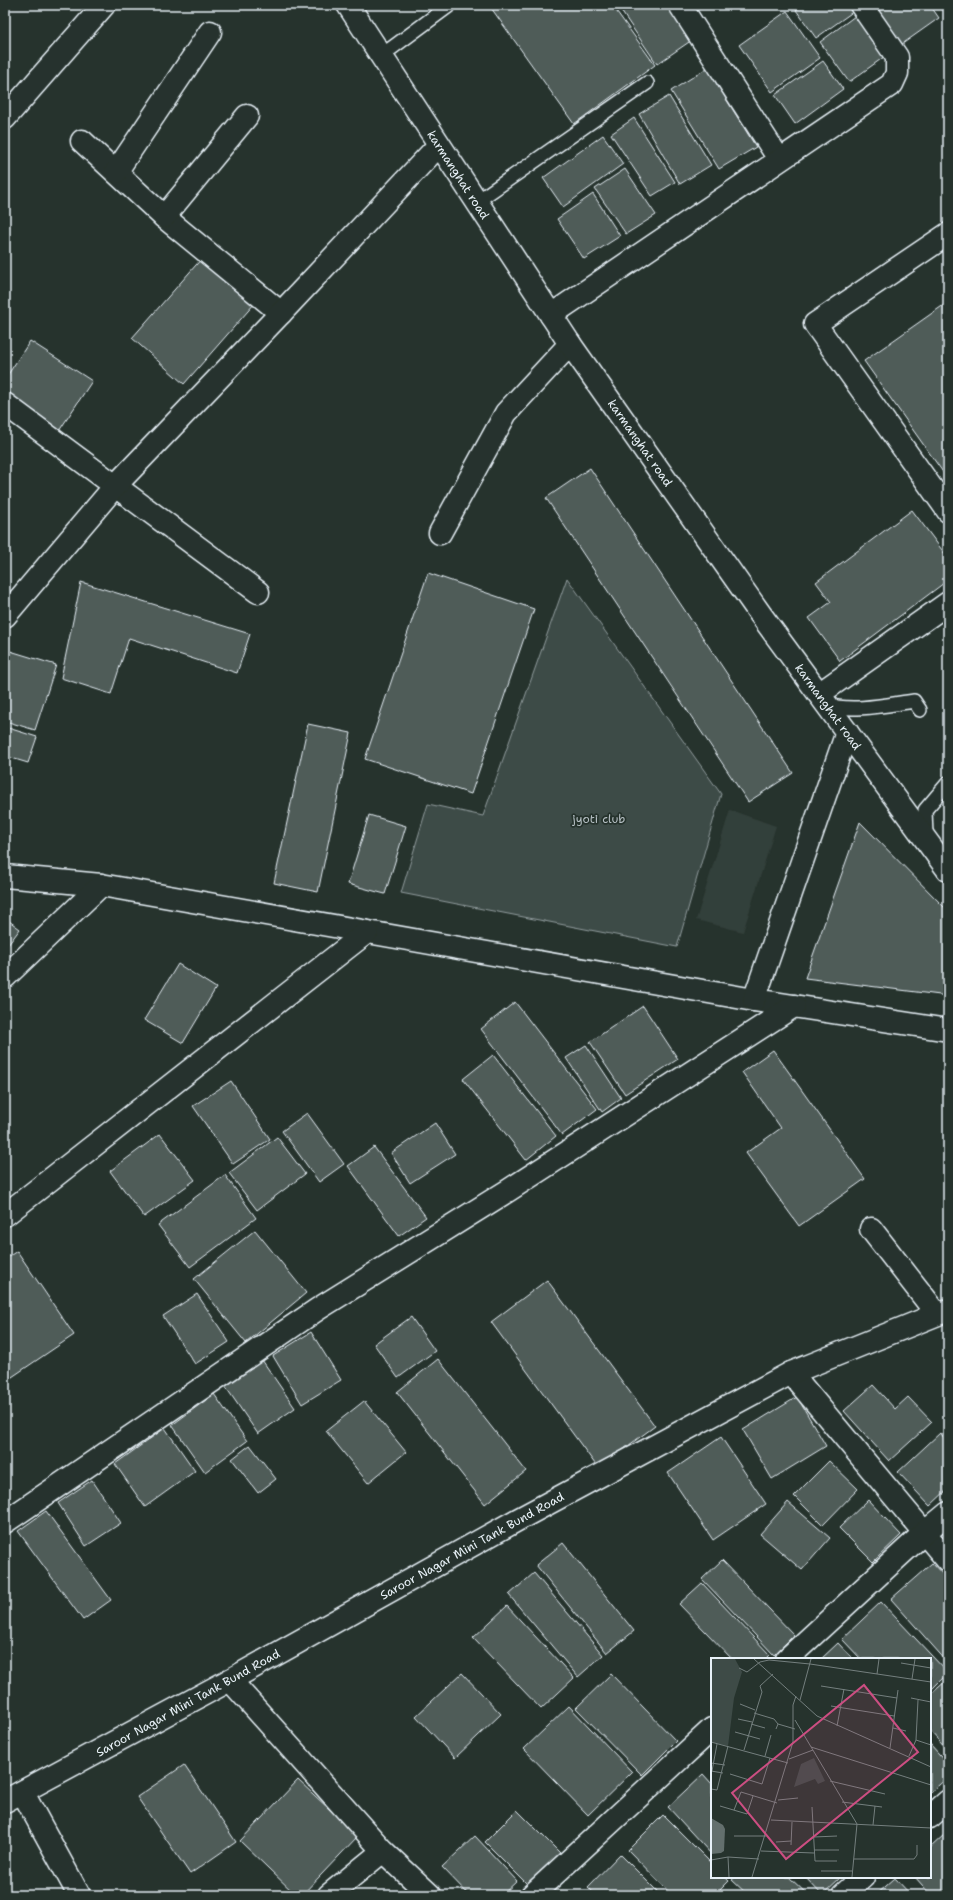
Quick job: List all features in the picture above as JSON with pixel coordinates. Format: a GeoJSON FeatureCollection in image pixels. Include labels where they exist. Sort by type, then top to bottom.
{"type":"FeatureCollection","features":[{"type":"Feature","properties":{"kind":"street"},"geometry":{"type":"LineString","coordinates":[[5,118],[104,5]]}},
{"type":"Feature","properties":{"kind":"street","name":"karmanghat road"},"geometry":{"type":"LineString","coordinates":[[348,5],[570,344],[756,609],[948,870]]}},
{"type":"Feature","properties":{"kind":"street"},"geometry":{"type":"LineString","coordinates":[[680,5],[779,159]]}},
{"type":"Feature","properties":{"kind":"street"},"geometry":{"type":"LineString","coordinates":[[551,315],[779,159],[892,84],[897,73],[897,57],[861,5]]}},
{"type":"Feature","properties":{"kind":"street"},"geometry":{"type":"LineString","coordinates":[[116,172],[210,32]]}},
{"type":"Feature","properties":{"kind":"street"},"geometry":{"type":"LineString","coordinates":[[164,217],[247,116]]}},
{"type":"Feature","properties":{"kind":"street"},"geometry":{"type":"LineString","coordinates":[[82,141],[164,217],[281,313]]}},
{"type":"Feature","properties":{"kind":"street"},"geometry":{"type":"LineString","coordinates":[[5,616],[115,486],[439,145]]}},
{"type":"Feature","properties":{"kind":"street"},"geometry":{"type":"LineString","coordinates":[[948,234],[815,324],[948,511]]}},
{"type":"Feature","properties":{"kind":"street"},"geometry":{"type":"LineString","coordinates":[[440,533],[506,413],[570,344]]}},
{"type":"Feature","properties":{"kind":"street"},"geometry":{"type":"LineString","coordinates":[[5,404],[258,592]]}},
{"type":"Feature","properties":{"kind":"street"},"geometry":{"type":"LineString","coordinates":[[823,699],[948,603]]}},
{"type":"Feature","properties":{"kind":"street"},"geometry":{"type":"LineString","coordinates":[[754,1000],[847,732]]}},
{"type":"Feature","properties":{"kind":"street"},"geometry":{"type":"LineString","coordinates":[[5,876],[102,885],[754,1000],[948,1030]]}},
{"type":"Feature","properties":{"kind":"street"},"geometry":{"type":"LineString","coordinates":[[5,977],[102,885]]}},
{"type":"Feature","properties":{"kind":"street"},"geometry":{"type":"LineString","coordinates":[[5,1215],[367,932]]}},
{"type":"Feature","properties":{"kind":"street"},"geometry":{"type":"LineString","coordinates":[[5,1522],[318,1309],[509,1190],[794,1006]]}},
{"type":"Feature","properties":{"kind":"street"},"geometry":{"type":"LineString","coordinates":[[871,1229],[942,1312]]}},
{"type":"Feature","properties":{"kind":"street","name":"Saroor Nagar Mini Tank Bund Road"},"geometry":{"type":"LineString","coordinates":[[14,1797],[230,1680],[519,1519],[791,1373],[942,1312]]}},
{"type":"Feature","properties":{"kind":"street"},"geometry":{"type":"LineString","coordinates":[[791,1373],[948,1561]]}},
{"type":"Feature","properties":{"kind":"street"},"geometry":{"type":"LineString","coordinates":[[788,1658],[924,1533],[948,1513]]}},
{"type":"Feature","properties":{"kind":"street"},"geometry":{"type":"LineString","coordinates":[[230,1680],[383,1851],[430,1895]]}},
{"type":"Feature","properties":{"kind":"street"},"geometry":{"type":"LineString","coordinates":[[532,1895],[711,1730]]}},
{"type":"Feature","properties":{"kind":"street"},"geometry":{"type":"LineString","coordinates":[[14,1797],[78,1895]]}},
{"type":"Feature","properties":{"kind":"street"},"geometry":{"type":"LineString","coordinates":[[931,1816],[948,1801]]}},
{"type":"Feature","properties":{"kind":"street"},"geometry":{"type":"LineString","coordinates":[[329,1895],[383,1851]]}},
{"type":"Feature","properties":{"kind":"street"},"geometry":{"type":"LineString","coordinates":[[843,1895],[862,1878]]}},
{"type":"Feature","properties":{"kind":"lane"},"geometry":{"type":"LineString","coordinates":[[381,56],[450,5]]}},
{"type":"Feature","properties":{"kind":"lane"},"geometry":{"type":"LineString","coordinates":[[476,202],[647,83]]}},
{"type":"Feature","properties":{"kind":"lane"},"geometry":{"type":"LineString","coordinates":[[823,699],[839,708],[855,709],[914,701],[920,710]]}},
{"type":"Feature","properties":{"kind":"lane"},"geometry":{"type":"LineString","coordinates":[[928,842],[925,831],[925,810],[948,783]]}},
{"type":"Feature","properties":{"kind":"shaded area"},"geometry":{"type":"Polygon","coordinates":[[[730,810],[776,826],[743,932],[696,920],[730,810]]]}},
{"type":"Feature","properties":{"kind":"green space","name":"jyoti club"},"geometry":{"type":"Polygon","coordinates":[[[567,578],[721,794],[677,947],[401,893],[428,804],[483,816],[567,578]]]}},
{"type":"Feature","properties":{"kind":"building"},"geometry":{"type":"Polygon","coordinates":[[[489,5],[612,5],[655,65],[574,124],[489,5]]]}},
{"type":"Feature","properties":{"kind":"building"},"geometry":{"type":"Polygon","coordinates":[[[617,5],[669,5],[692,40],[657,64],[617,5]]]}},
{"type":"Feature","properties":{"kind":"building"},"geometry":{"type":"Polygon","coordinates":[[[803,5],[850,5],[854,11],[816,38],[796,10],[803,5]]]}},
{"type":"Feature","properties":{"kind":"building"},"geometry":{"type":"Polygon","coordinates":[[[887,5],[930,5],[939,18],[898,47],[874,14],[887,5]]]}},
{"type":"Feature","properties":{"kind":"building"},"geometry":{"type":"Polygon","coordinates":[[[787,11],[820,58],[772,92],[739,45],[787,11]]]}},
{"type":"Feature","properties":{"kind":"building"},"geometry":{"type":"Polygon","coordinates":[[[855,16],[884,57],[849,82],[820,42],[855,16]]]}},
{"type":"Feature","properties":{"kind":"building"},"geometry":{"type":"Polygon","coordinates":[[[823,61],[843,89],[795,124],[775,95],[823,61]]]}},
{"type":"Feature","properties":{"kind":"building"},"geometry":{"type":"Polygon","coordinates":[[[707,68],[756,147],[719,169],[671,91],[707,68]]]}},
{"type":"Feature","properties":{"kind":"building"},"geometry":{"type":"Polygon","coordinates":[[[669,96],[711,165],[680,184],[639,114],[669,96]]]}},
{"type":"Feature","properties":{"kind":"building"},"geometry":{"type":"Polygon","coordinates":[[[634,118],[675,182],[652,196],[611,134],[634,118]]]}},
{"type":"Feature","properties":{"kind":"building"},"geometry":{"type":"Polygon","coordinates":[[[603,135],[623,164],[563,207],[543,178],[603,135]]]}},
{"type":"Feature","properties":{"kind":"building"},"geometry":{"type":"Polygon","coordinates":[[[625,169],[656,215],[626,234],[595,189],[625,169]]]}},
{"type":"Feature","properties":{"kind":"building"},"geometry":{"type":"Polygon","coordinates":[[[593,194],[620,236],[584,259],[557,219],[593,194]]]}},
{"type":"Feature","properties":{"kind":"building"},"geometry":{"type":"Polygon","coordinates":[[[203,257],[255,303],[184,384],[132,338],[203,257]]]}},
{"type":"Feature","properties":{"kind":"building"},"geometry":{"type":"Polygon","coordinates":[[[948,302],[948,473],[945,475],[864,361],[948,302]]]}},
{"type":"Feature","properties":{"kind":"building"},"geometry":{"type":"Polygon","coordinates":[[[30,341],[92,381],[59,431],[5,395],[5,379],[30,341]]]}},
{"type":"Feature","properties":{"kind":"building"},"geometry":{"type":"Polygon","coordinates":[[[590,468],[793,773],[748,802],[546,498],[590,468]]]}},
{"type":"Feature","properties":{"kind":"building"},"geometry":{"type":"Polygon","coordinates":[[[912,510],[948,558],[948,580],[840,661],[809,618],[831,602],[816,582],[912,510]]]}},
{"type":"Feature","properties":{"kind":"building"},"geometry":{"type":"Polygon","coordinates":[[[428,573],[534,609],[471,794],[365,759],[428,573]]]}},
{"type":"Feature","properties":{"kind":"building"},"geometry":{"type":"Polygon","coordinates":[[[81,582],[250,634],[237,673],[129,638],[111,694],[61,678],[81,582]]]}},
{"type":"Feature","properties":{"kind":"building"},"geometry":{"type":"Polygon","coordinates":[[[7,650],[56,665],[35,730],[5,721],[5,655],[7,650]]]}},
{"type":"Feature","properties":{"kind":"building"},"geometry":{"type":"Polygon","coordinates":[[[308,724],[351,733],[318,892],[274,883],[308,724]]]}},
{"type":"Feature","properties":{"kind":"building"},"geometry":{"type":"Polygon","coordinates":[[[5,727],[37,737],[28,763],[5,756],[5,727]]]}},
{"type":"Feature","properties":{"kind":"building"},"geometry":{"type":"Polygon","coordinates":[[[369,815],[406,826],[385,894],[348,884],[369,815]]]}},
{"type":"Feature","properties":{"kind":"building"},"geometry":{"type":"Polygon","coordinates":[[[860,822],[948,911],[948,996],[805,978],[860,822]]]}},
{"type":"Feature","properties":{"kind":"building"},"geometry":{"type":"Polygon","coordinates":[[[5,918],[20,929],[5,949],[5,918]]]}},
{"type":"Feature","properties":{"kind":"building"},"geometry":{"type":"Polygon","coordinates":[[[178,964],[216,988],[183,1043],[144,1020],[178,964]]]}},
{"type":"Feature","properties":{"kind":"building"},"geometry":{"type":"Polygon","coordinates":[[[515,1002],[597,1109],[562,1135],[481,1029],[515,1002]]]}},
{"type":"Feature","properties":{"kind":"building"},"geometry":{"type":"Polygon","coordinates":[[[643,1006],[678,1059],[625,1094],[590,1042],[643,1006]]]}},
{"type":"Feature","properties":{"kind":"building"},"geometry":{"type":"Polygon","coordinates":[[[586,1045],[621,1098],[602,1112],[566,1058],[586,1045]]]}},
{"type":"Feature","properties":{"kind":"building"},"geometry":{"type":"Polygon","coordinates":[[[773,1050],[865,1179],[799,1226],[746,1153],[781,1128],[742,1072],[773,1050]]]}},
{"type":"Feature","properties":{"kind":"building"},"geometry":{"type":"Polygon","coordinates":[[[493,1055],[556,1136],[526,1160],[463,1079],[493,1055]]]}},
{"type":"Feature","properties":{"kind":"building"},"geometry":{"type":"Polygon","coordinates":[[[231,1081],[270,1139],[233,1164],[193,1106],[231,1081]]]}},
{"type":"Feature","properties":{"kind":"building"},"geometry":{"type":"Polygon","coordinates":[[[307,1113],[344,1164],[319,1182],[282,1131],[307,1113]]]}},
{"type":"Feature","properties":{"kind":"building"},"geometry":{"type":"Polygon","coordinates":[[[435,1123],[455,1154],[410,1183],[391,1153],[435,1123]]]}},
{"type":"Feature","properties":{"kind":"building"},"geometry":{"type":"Polygon","coordinates":[[[160,1134],[195,1180],[144,1217],[110,1171],[160,1134]]]}},
{"type":"Feature","properties":{"kind":"building"},"geometry":{"type":"Polygon","coordinates":[[[277,1137],[305,1174],[257,1210],[229,1173],[277,1137]]]}},
{"type":"Feature","properties":{"kind":"building"},"geometry":{"type":"Polygon","coordinates":[[[374,1147],[426,1217],[399,1236],[348,1166],[374,1147]]]}},
{"type":"Feature","properties":{"kind":"building"},"geometry":{"type":"Polygon","coordinates":[[[225,1175],[256,1218],[190,1267],[158,1225],[225,1175]]]}},
{"type":"Feature","properties":{"kind":"building"},"geometry":{"type":"Polygon","coordinates":[[[255,1230],[306,1293],[246,1343],[194,1279],[255,1230]]]}},
{"type":"Feature","properties":{"kind":"building"},"geometry":{"type":"Polygon","coordinates":[[[17,1251],[74,1335],[9,1379],[5,1373],[5,1259],[17,1251]]]}},
{"type":"Feature","properties":{"kind":"building"},"geometry":{"type":"Polygon","coordinates":[[[547,1280],[655,1426],[598,1468],[491,1322],[547,1280]]]}},
{"type":"Feature","properties":{"kind":"building"},"geometry":{"type":"Polygon","coordinates":[[[197,1294],[229,1342],[195,1364],[163,1316],[197,1294]]]}},
{"type":"Feature","properties":{"kind":"building"},"geometry":{"type":"Polygon","coordinates":[[[411,1317],[435,1351],[398,1378],[374,1344],[411,1317]]]}},
{"type":"Feature","properties":{"kind":"building"},"geometry":{"type":"Polygon","coordinates":[[[311,1332],[341,1380],[302,1404],[273,1356],[311,1332]]]}},
{"type":"Feature","properties":{"kind":"building"},"geometry":{"type":"Polygon","coordinates":[[[260,1357],[295,1408],[258,1434],[223,1383],[260,1357]]]}},
{"type":"Feature","properties":{"kind":"building"},"geometry":{"type":"Polygon","coordinates":[[[438,1359],[526,1471],[485,1504],[397,1392],[438,1359]]]}},
{"type":"Feature","properties":{"kind":"building"},"geometry":{"type":"Polygon","coordinates":[[[873,1385],[895,1409],[908,1397],[932,1422],[889,1461],[844,1411],[873,1385]]]}},
{"type":"Feature","properties":{"kind":"building"},"geometry":{"type":"Polygon","coordinates":[[[214,1394],[247,1441],[205,1472],[172,1425],[214,1394]]]}},
{"type":"Feature","properties":{"kind":"building"},"geometry":{"type":"Polygon","coordinates":[[[797,1397],[826,1446],[772,1479],[743,1430],[797,1397]]]}},
{"type":"Feature","properties":{"kind":"building"},"geometry":{"type":"Polygon","coordinates":[[[364,1401],[406,1452],[368,1483],[326,1431],[364,1401]]]}},
{"type":"Feature","properties":{"kind":"building"},"geometry":{"type":"Polygon","coordinates":[[[165,1428],[195,1471],[145,1507],[115,1464],[165,1428]]]}},
{"type":"Feature","properties":{"kind":"building"},"geometry":{"type":"Polygon","coordinates":[[[940,1433],[948,1442],[948,1489],[930,1506],[898,1472],[940,1433]]]}},
{"type":"Feature","properties":{"kind":"building"},"geometry":{"type":"Polygon","coordinates":[[[721,1437],[766,1504],[713,1540],[668,1473],[721,1437]]]}},
{"type":"Feature","properties":{"kind":"building"},"geometry":{"type":"Polygon","coordinates":[[[250,1445],[276,1479],[258,1493],[232,1459],[250,1445]]]}},
{"type":"Feature","properties":{"kind":"building"},"geometry":{"type":"Polygon","coordinates":[[[829,1461],[858,1489],[823,1525],[794,1496],[829,1461]]]}},
{"type":"Feature","properties":{"kind":"building"},"geometry":{"type":"Polygon","coordinates":[[[92,1480],[121,1523],[86,1546],[58,1503],[92,1480]]]}},
{"type":"Feature","properties":{"kind":"building"},"geometry":{"type":"Polygon","coordinates":[[[868,1500],[901,1535],[873,1562],[839,1528],[868,1500]]]}},
{"type":"Feature","properties":{"kind":"building"},"geometry":{"type":"Polygon","coordinates":[[[788,1502],[830,1538],[802,1570],[760,1534],[788,1502]]]}},
{"type":"Feature","properties":{"kind":"building"},"geometry":{"type":"Polygon","coordinates":[[[46,1511],[111,1600],[83,1620],[18,1531],[46,1511]]]}},
{"type":"Feature","properties":{"kind":"building"},"geometry":{"type":"Polygon","coordinates":[[[563,1543],[634,1631],[607,1653],[536,1565],[563,1543]]]}},
{"type":"Feature","properties":{"kind":"building"},"geometry":{"type":"Polygon","coordinates":[[[722,1560],[794,1635],[774,1655],[702,1579],[722,1560]]]}},
{"type":"Feature","properties":{"kind":"building"},"geometry":{"type":"Polygon","coordinates":[[[932,1563],[948,1580],[948,1663],[891,1599],[932,1563]]]}},
{"type":"Feature","properties":{"kind":"building"},"geometry":{"type":"Polygon","coordinates":[[[534,1573],[603,1655],[578,1677],[509,1595],[534,1573]]]}},
{"type":"Feature","properties":{"kind":"building"},"geometry":{"type":"Polygon","coordinates":[[[702,1583],[770,1655],[767,1658],[731,1658],[679,1604],[702,1583]]]}},
{"type":"Feature","properties":{"kind":"building"},"geometry":{"type":"Polygon","coordinates":[[[881,1602],[948,1673],[931,1690],[931,1658],[860,1658],[842,1639],[881,1602]]]}},
{"type":"Feature","properties":{"kind":"building"},"geometry":{"type":"Polygon","coordinates":[[[507,1606],[574,1678],[541,1709],[473,1638],[507,1606]]]}},
{"type":"Feature","properties":{"kind":"building"},"geometry":{"type":"Polygon","coordinates":[[[838,1643],[852,1658],[822,1658],[838,1643]]]}},
{"type":"Feature","properties":{"kind":"building"},"geometry":{"type":"Polygon","coordinates":[[[462,1673],[501,1714],[455,1758],[416,1716],[462,1673]]]}},
{"type":"Feature","properties":{"kind":"building"},"geometry":{"type":"Polygon","coordinates":[[[611,1674],[676,1741],[642,1775],[576,1708],[611,1674]]]}},
{"type":"Feature","properties":{"kind":"building"},"geometry":{"type":"Polygon","coordinates":[[[948,1680],[948,1751],[931,1732],[931,1694],[948,1680]]]}},
{"type":"Feature","properties":{"kind":"building"},"geometry":{"type":"Polygon","coordinates":[[[569,1706],[632,1772],[588,1815],[524,1749],[569,1706]]]}},
{"type":"Feature","properties":{"kind":"building"},"geometry":{"type":"Polygon","coordinates":[[[931,1745],[948,1764],[948,1777],[931,1792],[931,1745]]]}},
{"type":"Feature","properties":{"kind":"building"},"geometry":{"type":"Polygon","coordinates":[[[184,1765],[236,1842],[190,1874],[137,1797],[184,1765]]]}},
{"type":"Feature","properties":{"kind":"building"},"geometry":{"type":"Polygon","coordinates":[[[703,1774],[711,1783],[711,1854],[668,1807],[703,1774]]]}},
{"type":"Feature","properties":{"kind":"building"},"geometry":{"type":"Polygon","coordinates":[[[298,1780],[358,1836],[302,1895],[296,1895],[240,1841],[298,1780]]]}},
{"type":"Feature","properties":{"kind":"building"},"geometry":{"type":"Polygon","coordinates":[[[517,1810],[560,1853],[528,1885],[485,1842],[517,1810]]]}},
{"type":"Feature","properties":{"kind":"building"},"geometry":{"type":"Polygon","coordinates":[[[663,1815],[711,1863],[711,1878],[726,1878],[729,1881],[715,1895],[672,1895],[628,1850],[663,1815]]]}},
{"type":"Feature","properties":{"kind":"building"},"geometry":{"type":"Polygon","coordinates":[[[945,1834],[948,1837],[948,1895],[931,1895],[916,1878],[931,1878],[931,1847],[945,1834]]]}},
{"type":"Feature","properties":{"kind":"building"},"geometry":{"type":"Polygon","coordinates":[[[475,1836],[517,1881],[502,1895],[469,1895],[442,1867],[475,1836]]]}},
{"type":"Feature","properties":{"kind":"building"},"geometry":{"type":"Polygon","coordinates":[[[620,1854],[661,1895],[596,1895],[588,1887],[620,1854]]]}},
{"type":"Feature","properties":{"kind":"building"},"geometry":{"type":"Polygon","coordinates":[[[734,1878],[790,1878],[808,1895],[748,1895],[732,1880],[734,1878]]]}},
{"type":"Feature","properties":{"kind":"building"},"geometry":{"type":"Polygon","coordinates":[[[806,1878],[840,1878],[822,1895],[806,1878]]]}},
{"type":"Feature","properties":{"kind":"building"},"geometry":{"type":"Polygon","coordinates":[[[895,1878],[911,1895],[876,1895],[895,1878]]]}}]}
